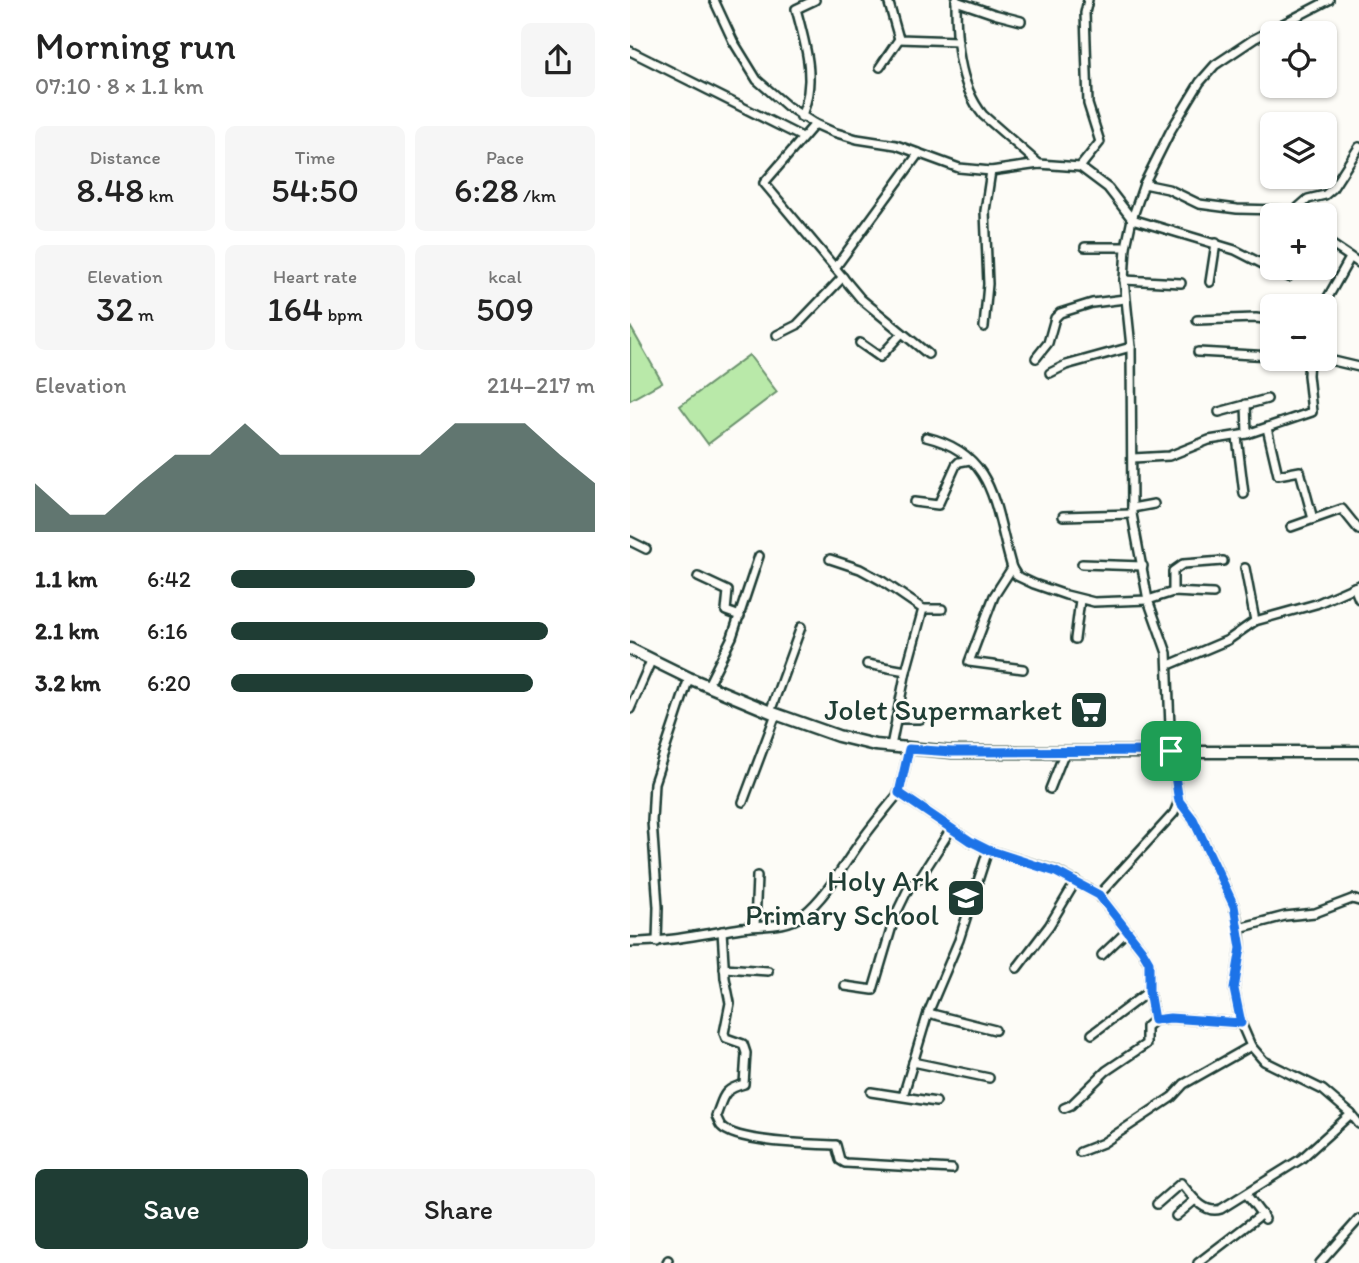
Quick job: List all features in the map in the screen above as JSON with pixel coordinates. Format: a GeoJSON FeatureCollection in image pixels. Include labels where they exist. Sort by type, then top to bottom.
{"type":"FeatureCollection","features":[{"type":"Feature","properties":{"kind":"main road"},"geometry":{"type":"LineString","coordinates":[[630,649],[773,713],[838,736],[909,749],[1359,752]]}},
{"type":"Feature","properties":{"kind":"street"},"geometry":{"type":"LineString","coordinates":[[714,0],[733,41],[757,80],[771,94],[814,124],[846,136],[896,145],[959,168],[991,171],[1039,163],[1080,167],[1108,188],[1132,219],[1216,243],[1260,262]]}},
{"type":"Feature","properties":{"kind":"street"},"geometry":{"type":"LineString","coordinates":[[801,117],[806,106],[810,72],[796,9],[815,0]]}},
{"type":"Feature","properties":{"kind":"street"},"geometry":{"type":"LineString","coordinates":[[880,67],[898,39],[888,0]]}},
{"type":"Feature","properties":{"kind":"street"},"geometry":{"type":"LineString","coordinates":[[1021,21],[956,0],[958,40],[965,78],[975,106],[1039,163]]}},
{"type":"Feature","properties":{"kind":"street"},"geometry":{"type":"LineString","coordinates":[[1080,167],[1100,142],[1088,104],[1085,13],[1088,0]]}},
{"type":"Feature","properties":{"kind":"street"},"geometry":{"type":"LineString","coordinates":[[1329,0],[1254,38],[1215,65],[1200,82],[1144,184],[1126,247],[1124,280],[1131,347],[1132,511],[1148,600],[1169,665],[1171,751],[1179,801],[1193,819],[1234,906],[1241,948],[1234,989],[1241,1023],[1251,1046],[1264,1061],[1323,1090],[1359,1124]]}},
{"type":"Feature","properties":{"kind":"street"},"geometry":{"type":"LineString","coordinates":[[898,39],[958,40]]}},
{"type":"Feature","properties":{"kind":"street"},"geometry":{"type":"LineString","coordinates":[[630,51],[802,137]]}},
{"type":"Feature","properties":{"kind":"street"},"geometry":{"type":"LineString","coordinates":[[814,124],[764,183],[861,299],[928,354]]}},
{"type":"Feature","properties":{"kind":"street"},"geometry":{"type":"LineString","coordinates":[[1304,203],[1308,199],[1325,195],[1332,189],[1359,147]]}},
{"type":"Feature","properties":{"kind":"street"},"geometry":{"type":"LineString","coordinates":[[835,268],[919,153]]}},
{"type":"Feature","properties":{"kind":"street"},"geometry":{"type":"LineString","coordinates":[[984,327],[988,284],[985,211],[991,171]]}},
{"type":"Feature","properties":{"kind":"street"},"geometry":{"type":"LineString","coordinates":[[1144,184],[1168,189],[1199,204],[1260,209]]}},
{"type":"Feature","properties":{"kind":"street"},"geometry":{"type":"LineString","coordinates":[[1210,282],[1216,243]]}},
{"type":"Feature","properties":{"kind":"street"},"geometry":{"type":"LineString","coordinates":[[1086,247],[1126,247]]}},
{"type":"Feature","properties":{"kind":"street"},"geometry":{"type":"LineString","coordinates":[[1337,249],[1359,263]]}},
{"type":"Feature","properties":{"kind":"street"},"geometry":{"type":"LineString","coordinates":[[1330,294],[1350,258]]}},
{"type":"Feature","properties":{"kind":"street"},"geometry":{"type":"LineString","coordinates":[[777,335],[797,325],[843,278]]}},
{"type":"Feature","properties":{"kind":"street"},"geometry":{"type":"LineString","coordinates":[[1124,280],[1181,283]]}},
{"type":"Feature","properties":{"kind":"street"},"geometry":{"type":"LineString","coordinates":[[1036,358],[1048,343],[1055,318],[1060,313],[1092,303],[1125,299]]}},
{"type":"Feature","properties":{"kind":"street"},"geometry":{"type":"LineString","coordinates":[[1197,320],[1260,318]]}},
{"type":"Feature","properties":{"kind":"street"},"geometry":{"type":"LineString","coordinates":[[860,343],[880,357],[902,333]]}},
{"type":"Feature","properties":{"kind":"street"},"geometry":{"type":"LineString","coordinates":[[1050,373],[1066,365],[1131,347]]}},
{"type":"Feature","properties":{"kind":"street"},"geometry":{"type":"LineString","coordinates":[[1198,352],[1260,355]]}},
{"type":"Feature","properties":{"kind":"street"},"geometry":{"type":"LineString","coordinates":[[1337,362],[1359,368]]}},
{"type":"Feature","properties":{"kind":"street"},"geometry":{"type":"LineString","coordinates":[[1133,458],[1169,456],[1209,440],[1237,437],[1312,412],[1308,371]]}},
{"type":"Feature","properties":{"kind":"street"},"geometry":{"type":"LineString","coordinates":[[1219,412],[1267,399]]}},
{"type":"Feature","properties":{"kind":"street"},"geometry":{"type":"LineString","coordinates":[[1246,404],[1247,434]]}},
{"type":"Feature","properties":{"kind":"street"},"geometry":{"type":"LineString","coordinates":[[1267,428],[1278,475],[1300,471],[1313,519]]}},
{"type":"Feature","properties":{"kind":"street"},"geometry":{"type":"LineString","coordinates":[[926,437],[960,449],[988,483],[1012,568],[1017,576],[1080,600],[1121,602],[1148,600],[1173,592],[1213,594]]}},
{"type":"Feature","properties":{"kind":"street"},"geometry":{"type":"LineString","coordinates":[[1237,437],[1244,494]]}},
{"type":"Feature","properties":{"kind":"street"},"geometry":{"type":"LineString","coordinates":[[914,502],[938,505],[956,465],[970,460]]}},
{"type":"Feature","properties":{"kind":"street"},"geometry":{"type":"LineString","coordinates":[[1063,516],[1132,511],[1154,504]]}},
{"type":"Feature","properties":{"kind":"street"},"geometry":{"type":"LineString","coordinates":[[1291,527],[1342,509],[1359,530]]}},
{"type":"Feature","properties":{"kind":"street"},"geometry":{"type":"LineString","coordinates":[[630,541],[646,549]]}},
{"type":"Feature","properties":{"kind":"street"},"geometry":{"type":"LineString","coordinates":[[708,685],[740,616],[759,556]]}},
{"type":"Feature","properties":{"kind":"street"},"geometry":{"type":"LineString","coordinates":[[830,559],[860,569],[922,609],[942,610]]}},
{"type":"Feature","properties":{"kind":"street"},"geometry":{"type":"LineString","coordinates":[[1173,592],[1173,571],[1183,564],[1223,561]]}},
{"type":"Feature","properties":{"kind":"street"},"geometry":{"type":"LineString","coordinates":[[1082,564],[1143,566]]}},
{"type":"Feature","properties":{"kind":"street"},"geometry":{"type":"LineString","coordinates":[[1012,568],[994,596],[969,662],[1023,669]]}},
{"type":"Feature","properties":{"kind":"street"},"geometry":{"type":"LineString","coordinates":[[1245,568],[1255,621]]}},
{"type":"Feature","properties":{"kind":"street"},"geometry":{"type":"LineString","coordinates":[[698,577],[728,591],[726,611],[740,616]]}},
{"type":"Feature","properties":{"kind":"street"},"geometry":{"type":"LineString","coordinates":[[1169,665],[1228,640],[1255,621],[1316,604],[1356,586],[1359,599]]}},
{"type":"Feature","properties":{"kind":"street"},"geometry":{"type":"LineString","coordinates":[[1074,639],[1080,600]]}},
{"type":"Feature","properties":{"kind":"street"},"geometry":{"type":"LineString","coordinates":[[891,746],[922,609]]}},
{"type":"Feature","properties":{"kind":"street"},"geometry":{"type":"LineString","coordinates":[[743,802],[801,627]]}},
{"type":"Feature","properties":{"kind":"street"},"geometry":{"type":"LineString","coordinates":[[630,709],[651,660]]}},
{"type":"Feature","properties":{"kind":"street"},"geometry":{"type":"LineString","coordinates":[[867,664],[906,671]]}},
{"type":"Feature","properties":{"kind":"street"},"geometry":{"type":"LineString","coordinates":[[657,942],[658,907],[652,821],[654,783],[690,678]]}},
{"type":"Feature","properties":{"kind":"street"},"geometry":{"type":"LineString","coordinates":[[896,719],[920,719]]}},
{"type":"Feature","properties":{"kind":"street"},"geometry":{"type":"LineString","coordinates":[[630,942],[657,942],[789,922],[804,914],[831,886],[857,846],[899,793],[909,749]]}},
{"type":"Feature","properties":{"kind":"street"},"geometry":{"type":"LineString","coordinates":[[1050,789],[1065,751]]}},
{"type":"Feature","properties":{"kind":"street"},"geometry":{"type":"LineString","coordinates":[[899,793],[951,829],[988,850],[1032,863],[1076,881],[1099,895],[1149,962],[1149,991],[1154,1020]]}},
{"type":"Feature","properties":{"kind":"street"},"geometry":{"type":"LineString","coordinates":[[1099,895],[1174,813],[1179,801]]}},
{"type":"Feature","properties":{"kind":"street"},"geometry":{"type":"LineString","coordinates":[[845,986],[873,990],[895,916],[910,885],[919,879],[951,829]]}},
{"type":"Feature","properties":{"kind":"street"},"geometry":{"type":"LineString","coordinates":[[903,1096],[928,1013],[959,940],[988,850]]}},
{"type":"Feature","properties":{"kind":"street"},"geometry":{"type":"LineString","coordinates":[[755,926],[757,876]]}},
{"type":"Feature","properties":{"kind":"street"},"geometry":{"type":"LineString","coordinates":[[1017,968],[1049,926],[1076,881]]}},
{"type":"Feature","properties":{"kind":"street"},"geometry":{"type":"LineString","coordinates":[[1239,928],[1285,915],[1315,913],[1352,899],[1359,901]]}},
{"type":"Feature","properties":{"kind":"street"},"geometry":{"type":"LineString","coordinates":[[722,931],[730,1003],[724,1032],[729,1041],[743,1044],[746,1053],[744,1084],[733,1086],[725,1092],[716,1116],[721,1126],[731,1133],[747,1138],[836,1145],[840,1160],[845,1163],[952,1169]]}},
{"type":"Feature","properties":{"kind":"street"},"geometry":{"type":"LineString","coordinates":[[1102,955],[1126,932]]}},
{"type":"Feature","properties":{"kind":"street"},"geometry":{"type":"LineString","coordinates":[[724,968],[768,971]]}},
{"type":"Feature","properties":{"kind":"street"},"geometry":{"type":"LineString","coordinates":[[1092,1034],[1149,991]]}},
{"type":"Feature","properties":{"kind":"street"},"geometry":{"type":"LineString","coordinates":[[928,1013],[995,1030]]}},
{"type":"Feature","properties":{"kind":"street"},"geometry":{"type":"LineString","coordinates":[[1064,1108],[1072,1105],[1106,1071],[1146,1044],[1146,1027],[1154,1020],[1170,1018],[1241,1023]]}},
{"type":"Feature","properties":{"kind":"street"},"geometry":{"type":"LineString","coordinates":[[1080,1152],[1103,1143],[1172,1097],[1184,1084],[1251,1046]]}},
{"type":"Feature","properties":{"kind":"street"},"geometry":{"type":"LineString","coordinates":[[913,1062],[989,1078]]}},
{"type":"Feature","properties":{"kind":"street"},"geometry":{"type":"LineString","coordinates":[[871,1092],[936,1102]]}},
{"type":"Feature","properties":{"kind":"street"},"geometry":{"type":"LineString","coordinates":[[1157,1204],[1181,1183],[1195,1200],[1215,1211],[1247,1195],[1301,1159],[1351,1114]]}},
{"type":"Feature","properties":{"kind":"street"},"geometry":{"type":"LineString","coordinates":[[1198,1263],[1264,1217],[1247,1195]]}},
{"type":"Feature","properties":{"kind":"street"},"geometry":{"type":"LineString","coordinates":[[1176,1216],[1195,1200]]}},
{"type":"Feature","properties":{"kind":"street"},"geometry":{"type":"LineString","coordinates":[[1320,1263],[1359,1219]]}},
{"type":"Feature","properties":{"kind":"green space"},"geometry":{"type":"Polygon","coordinates":[[[630,326],[662,382],[630,400],[630,326]]]}},
{"type":"Feature","properties":{"kind":"green space"},"geometry":{"type":"Polygon","coordinates":[[[749,355],[777,392],[708,444],[680,406],[749,355]]]}},
{"type":"Feature","properties":{"kind":"place","name":"Jolet Supermarket"},"geometry":{"type":"Point","coordinates":[1089,710]}},
{"type":"Feature","properties":{"kind":"place","name":"Holy Ark Primary School"},"geometry":{"type":"Point","coordinates":[966,898]}},
{"type":"Feature","properties":{"kind":"route"},"geometry":{"type":"LineString","coordinates":[[909,749],[952,752],[1171,751],[1179,801],[1193,819],[1234,906],[1241,948],[1234,989],[1241,1023],[1170,1018],[1154,1020],[1149,991],[1149,962],[1099,895],[1056,872],[988,850],[970,841],[899,793],[909,749]]}}]}
